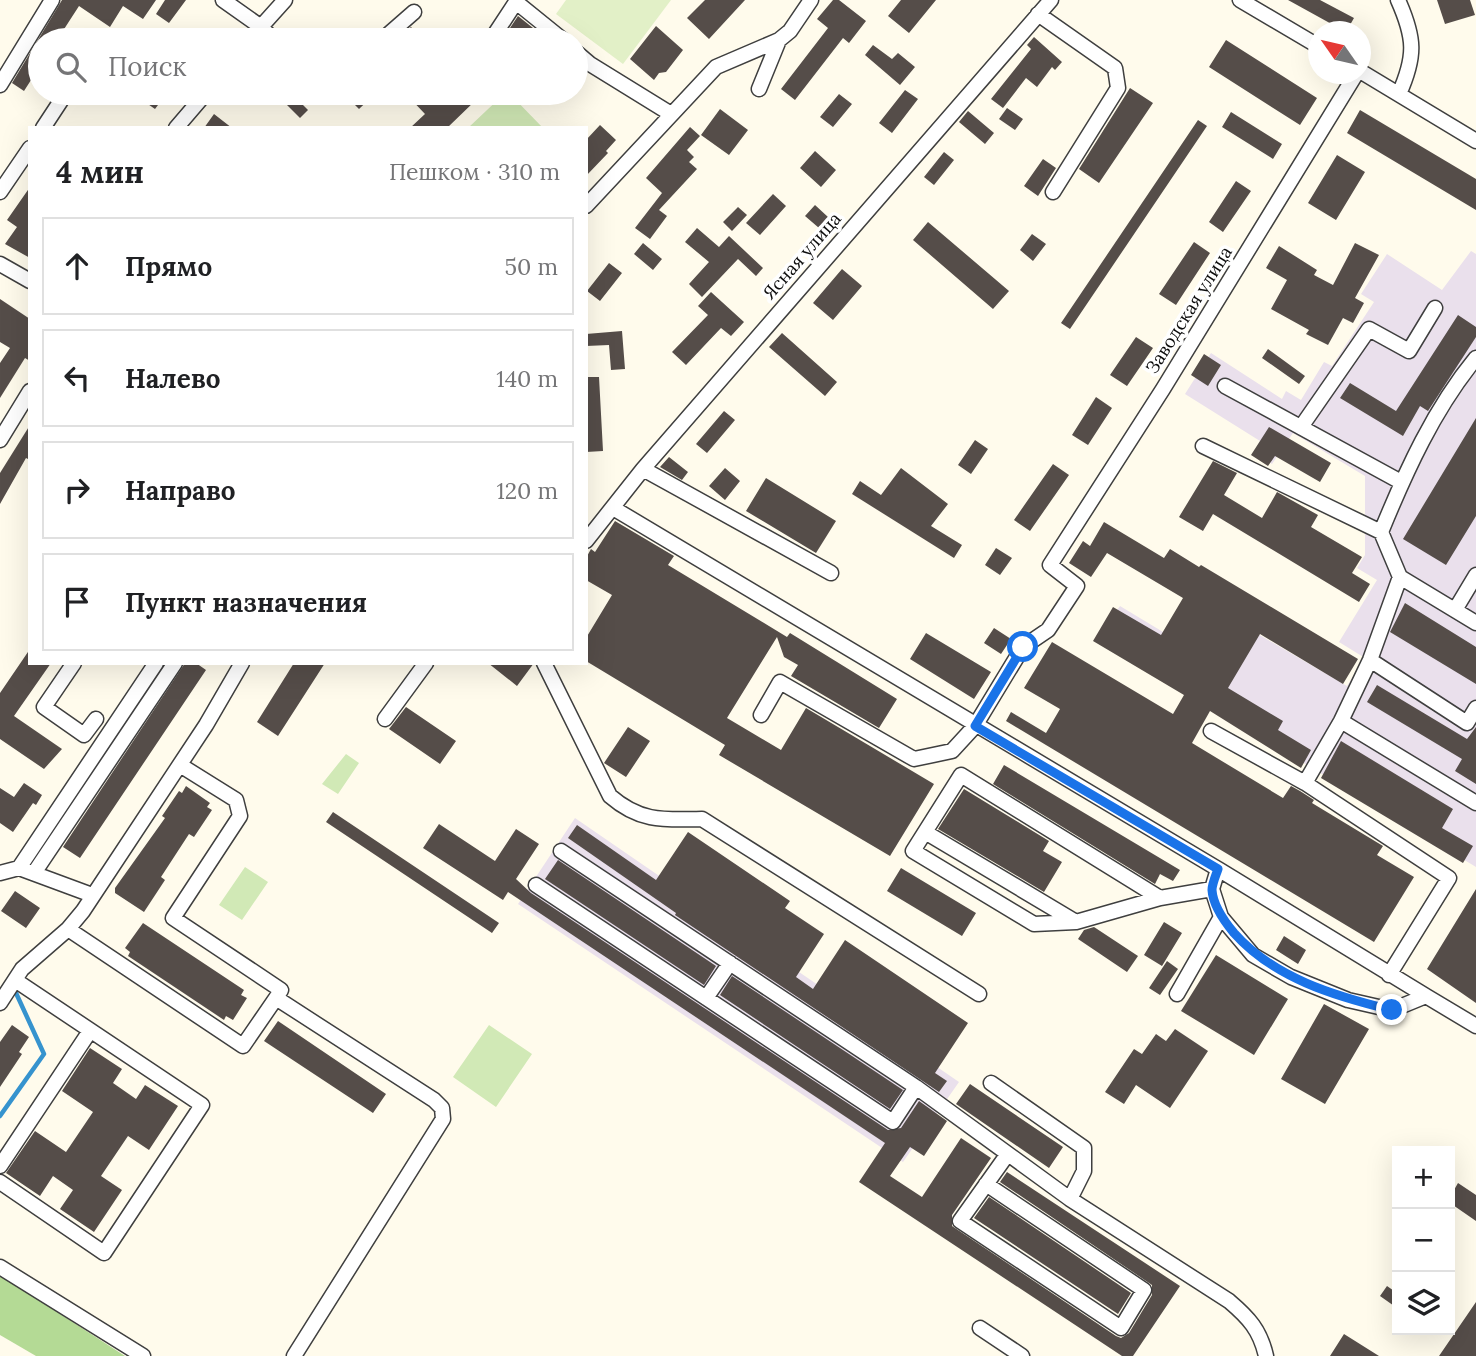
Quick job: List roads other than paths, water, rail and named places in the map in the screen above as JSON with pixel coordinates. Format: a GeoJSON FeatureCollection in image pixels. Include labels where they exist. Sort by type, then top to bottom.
{"type":"FeatureCollection","features":[{"type":"Feature","properties":{"kind":"street"},"geometry":{"type":"LineString","coordinates":[[35,28],[52,0]]}},
{"type":"Feature","properties":{"kind":"street"},"geometry":{"type":"LineString","coordinates":[[223,0],[261,27],[285,0]]}},
{"type":"Feature","properties":{"kind":"street"},"geometry":{"type":"LineString","coordinates":[[588,204],[716,67],[779,40],[790,31],[811,0]]}},
{"type":"Feature","properties":{"kind":"street","name":"Ясная улица"},"geometry":{"type":"LineString","coordinates":[[588,539],[643,469],[1051,0]]}},
{"type":"Feature","properties":{"kind":"street"},"geometry":{"type":"LineString","coordinates":[[1240,0],[1308,40]]}},
{"type":"Feature","properties":{"kind":"street"},"geometry":{"type":"LineString","coordinates":[[1398,0],[1411,29],[1412,66],[1399,94]]}},
{"type":"Feature","properties":{"kind":"street"},"geometry":{"type":"LineString","coordinates":[[499,28],[516,2],[548,28]]}},
{"type":"Feature","properties":{"kind":"street"},"geometry":{"type":"LineString","coordinates":[[396,28],[414,12]]}},
{"type":"Feature","properties":{"kind":"street"},"geometry":{"type":"LineString","coordinates":[[1038,14],[1115,68],[1118,88],[1053,191]]}},
{"type":"Feature","properties":{"kind":"street"},"geometry":{"type":"LineString","coordinates":[[0,85],[28,39]]}},
{"type":"Feature","properties":{"kind":"street"},"geometry":{"type":"LineString","coordinates":[[760,89],[779,40]]}},
{"type":"Feature","properties":{"kind":"street"},"geometry":{"type":"LineString","coordinates":[[588,67],[671,114]]}},
{"type":"Feature","properties":{"kind":"street"},"geometry":{"type":"LineString","coordinates":[[1371,79],[1476,141]]}},
{"type":"Feature","properties":{"kind":"street","name":"Заводская улица"},"geometry":{"type":"LineString","coordinates":[[975,726],[1023,647],[1048,630],[1077,586],[1050,565],[1163,390],[1351,84]]}},
{"type":"Feature","properties":{"kind":"street"},"geometry":{"type":"LineString","coordinates":[[44,126],[58,105]]}},
{"type":"Feature","properties":{"kind":"street"},"geometry":{"type":"LineString","coordinates":[[180,126],[196,105]]}},
{"type":"Feature","properties":{"kind":"street"},"geometry":{"type":"LineString","coordinates":[[0,192],[28,151]]}},
{"type":"Feature","properties":{"kind":"street"},"geometry":{"type":"LineString","coordinates":[[0,264],[28,280]]}},
{"type":"Feature","properties":{"kind":"street"},"geometry":{"type":"LineString","coordinates":[[1301,427],[1369,329],[1409,351],[1435,307]]}},
{"type":"Feature","properties":{"kind":"street"},"geometry":{"type":"LineString","coordinates":[[1381,532],[1401,482],[1454,385],[1476,358]]}},
{"type":"Feature","properties":{"kind":"street"},"geometry":{"type":"LineString","coordinates":[[1225,386],[1401,482]]}},
{"type":"Feature","properties":{"kind":"street"},"geometry":{"type":"LineString","coordinates":[[0,439],[28,394]]}},
{"type":"Feature","properties":{"kind":"street"},"geometry":{"type":"LineString","coordinates":[[1203,446],[1381,532],[1400,577],[1476,623]]}},
{"type":"Feature","properties":{"kind":"street"},"geometry":{"type":"LineString","coordinates":[[643,469],[831,573]]}},
{"type":"Feature","properties":{"kind":"street"},"geometry":{"type":"LineString","coordinates":[[613,508],[1476,1026]]}},
{"type":"Feature","properties":{"kind":"street"},"geometry":{"type":"LineString","coordinates":[[1455,610],[1476,575]]}},
{"type":"Feature","properties":{"kind":"street"},"geometry":{"type":"LineString","coordinates":[[1305,783],[1341,721],[1370,660],[1400,577]]}},
{"type":"Feature","properties":{"kind":"street"},"geometry":{"type":"LineString","coordinates":[[1370,660],[1467,723],[1476,708]]}},
{"type":"Feature","properties":{"kind":"street"},"geometry":{"type":"LineString","coordinates":[[73,665],[44,708],[84,735],[96,719]]}},
{"type":"Feature","properties":{"kind":"street"},"geometry":{"type":"LineString","coordinates":[[19,869],[155,665]]}},
{"type":"Feature","properties":{"kind":"street"},"geometry":{"type":"LineString","coordinates":[[34,873],[174,665]]}},
{"type":"Feature","properties":{"kind":"street"},"geometry":{"type":"LineString","coordinates":[[0,1003],[22,969],[68,929],[180,765],[241,665]]}},
{"type":"Feature","properties":{"kind":"street"},"geometry":{"type":"LineString","coordinates":[[385,719],[425,665]]}},
{"type":"Feature","properties":{"kind":"street"},"geometry":{"type":"LineString","coordinates":[[545,665],[610,796],[629,812],[661,820],[702,819],[979,995]]}},
{"type":"Feature","properties":{"kind":"street"},"geometry":{"type":"LineString","coordinates":[[761,715],[780,682],[914,759],[952,751],[975,726]]}},
{"type":"Feature","properties":{"kind":"street"},"geometry":{"type":"LineString","coordinates":[[1341,721],[1476,803]]}},
{"type":"Feature","properties":{"kind":"street"},"geometry":{"type":"LineString","coordinates":[[1211,731],[1305,783],[1449,878],[1389,975]]}},
{"type":"Feature","properties":{"kind":"street"},"geometry":{"type":"LineString","coordinates":[[68,929],[243,1046],[276,998],[281,990],[173,918],[240,816],[236,800],[180,765]]}},
{"type":"Feature","properties":{"kind":"street"},"geometry":{"type":"LineString","coordinates":[[1160,898],[961,775],[913,851],[1034,924],[1076,922],[1160,898],[1212,889]]}},
{"type":"Feature","properties":{"kind":"street"},"geometry":{"type":"LineString","coordinates":[[925,832],[1076,922]]}},
{"type":"Feature","properties":{"kind":"street"},"geometry":{"type":"LineString","coordinates":[[561,851],[916,1087],[945,1111],[1070,1199],[1229,1301],[1252,1321],[1266,1356]]}},
{"type":"Feature","properties":{"kind":"street"},"geometry":{"type":"LineString","coordinates":[[0,873],[19,869],[92,895]]}},
{"type":"Feature","properties":{"kind":"street"},"geometry":{"type":"LineString","coordinates":[[1218,869],[1212,889],[1221,917],[1253,955],[1291,977],[1348,1000],[1392,1010],[1426,996]]}},
{"type":"Feature","properties":{"kind":"street"},"geometry":{"type":"LineString","coordinates":[[536,885],[893,1122],[916,1087]]}},
{"type":"Feature","properties":{"kind":"street"},"geometry":{"type":"LineString","coordinates":[[1177,994],[1221,917]]}},
{"type":"Feature","properties":{"kind":"street"},"geometry":{"type":"LineString","coordinates":[[706,998],[730,963]]}},
{"type":"Feature","properties":{"kind":"street"},"geometry":{"type":"LineString","coordinates":[[0,1182],[104,1254],[202,1105],[15,980]]}},
{"type":"Feature","properties":{"kind":"street"},"geometry":{"type":"LineString","coordinates":[[276,998],[434,1100],[443,1113],[443,1119],[294,1356]]}},
{"type":"Feature","properties":{"kind":"street"},"geometry":{"type":"LineString","coordinates":[[0,1166],[90,1031]]}},
{"type":"Feature","properties":{"kind":"street"},"geometry":{"type":"LineString","coordinates":[[991,1083],[1084,1148],[1084,1171],[1070,1199]]}},
{"type":"Feature","properties":{"kind":"street"},"geometry":{"type":"LineString","coordinates":[[986,1184],[1144,1290],[1121,1328],[960,1221],[986,1184],[1007,1155]]}},
{"type":"Feature","properties":{"kind":"street"},"geometry":{"type":"LineString","coordinates":[[0,1267],[143,1356]]}},
{"type":"Feature","properties":{"kind":"street"},"geometry":{"type":"LineString","coordinates":[[980,1328],[1022,1356]]}},
{"type":"Feature","properties":{"kind":"waterway"},"geometry":{"type":"LineString","coordinates":[[0,1116],[44,1054],[16,993]]}}]}
